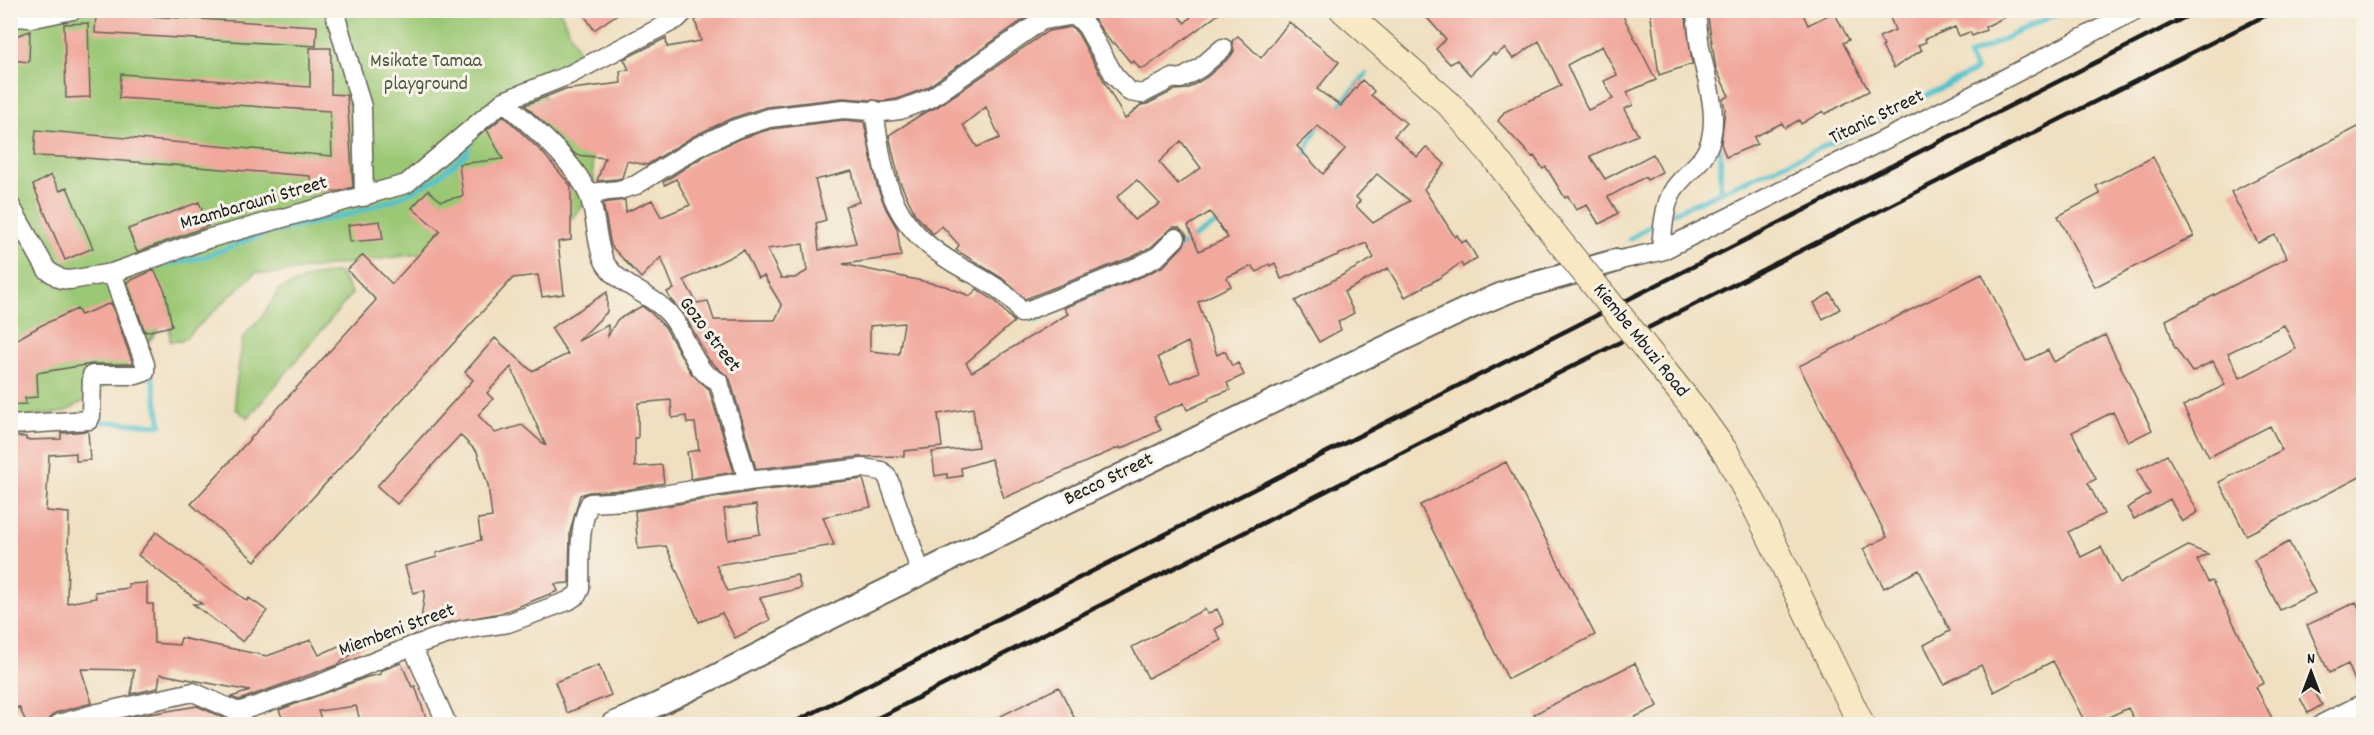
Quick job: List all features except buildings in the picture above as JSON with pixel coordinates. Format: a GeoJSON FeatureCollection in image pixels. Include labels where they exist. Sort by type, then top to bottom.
{"type":"FeatureCollection","features":[{"type":"Feature","properties":{"kind":"main road","name":"Kiembe Mbuzi Road"},"geometry":{"type":"LineString","coordinates":[[1343,10],[1449,104],[1491,153],[1696,411],[1726,453],[1758,512],[1862,724]]}},
{"type":"Feature","properties":{"kind":"street"},"geometry":{"type":"LineString","coordinates":[[10,17],[34,18],[73,10]]}},
{"type":"Feature","properties":{"kind":"street"},"geometry":{"type":"LineString","coordinates":[[333,10],[362,107],[364,197]]}},
{"type":"Feature","properties":{"kind":"street","name":"Mzambarauni Street"},"geometry":{"type":"LineString","coordinates":[[10,205],[47,270],[54,275],[70,280],[111,273],[207,239],[405,184],[504,101],[603,58],[677,19],[686,10]]}},
{"type":"Feature","properties":{"kind":"street"},"geometry":{"type":"LineString","coordinates":[[1660,252],[1663,226],[1674,189],[1699,162],[1712,135],[1712,114],[1699,44],[1696,10]]}},
{"type":"Feature","properties":{"kind":"street","name":"Titanic Street"},"geometry":{"type":"LineString","coordinates":[[1615,261],[1660,252],[1950,107],[2109,16],[2136,10]]}},
{"type":"Feature","properties":{"kind":"street"},"geometry":{"type":"LineString","coordinates":[[587,191],[589,193],[604,192],[636,185],[699,146],[735,129],[769,118],[844,109],[883,112],[900,110],[931,98],[1041,21],[1052,17],[1062,19],[1075,14],[1087,27],[1114,75],[1130,92],[1142,94],[1173,78],[1181,79],[1200,68],[1223,48]]}},
{"type":"Feature","properties":{"kind":"street","name":"Gozo street"},"geometry":{"type":"LineString","coordinates":[[504,101],[570,165],[587,191],[606,266],[624,281],[644,293],[673,318],[704,372],[719,382],[748,481]]}},
{"type":"Feature","properties":{"kind":"street"},"geometry":{"type":"LineString","coordinates":[[874,110],[883,170],[904,221],[949,261],[993,285],[1018,306],[1021,313],[1139,266],[1158,256],[1176,237]]}},
{"type":"Feature","properties":{"kind":"street","name":"Becco Street"},"geometry":{"type":"LineString","coordinates":[[614,724],[653,708],[921,573],[1304,385],[1471,307],[1512,290],[1615,261]]}},
{"type":"Feature","properties":{"kind":"street"},"geometry":{"type":"LineString","coordinates":[[10,425],[88,420],[92,416],[92,375],[136,375],[145,372],[145,364],[111,273]]}},
{"type":"Feature","properties":{"kind":"street"},"geometry":{"type":"LineString","coordinates":[[748,481],[864,468],[882,471],[888,478],[921,573]]}},
{"type":"Feature","properties":{"kind":"street","name":"Miembeni Street"},"geometry":{"type":"LineString","coordinates":[[59,724],[193,692],[238,712],[320,684],[412,646],[461,630],[508,623],[568,601],[577,595],[580,589],[581,545],[590,503],[626,501],[748,481]]}},
{"type":"Feature","properties":{"kind":"street"},"geometry":{"type":"LineString","coordinates":[[412,646],[447,724]]}},
{"type":"Feature","properties":{"kind":"street"},"geometry":{"type":"LineString","coordinates":[[2322,724],[2364,703]]}},
{"type":"Feature","properties":{"kind":"green space","name":"Msikate Tamaa playground"},"geometry":{"type":"Polygon","coordinates":[[[11,11],[560,11],[585,66],[533,83],[592,151],[594,181],[589,193],[593,193],[573,218],[541,228],[447,250],[269,274],[256,272],[182,341],[170,341],[169,315],[135,357],[96,392],[66,411],[35,416],[11,431],[11,11]]]}},
{"type":"Feature","properties":{"kind":"green space"},"geometry":{"type":"Polygon","coordinates":[[[339,272],[352,294],[248,418],[236,409],[235,392],[243,337],[262,317],[279,290],[310,277],[339,272]]]}},
{"type":"Feature","properties":{"kind":"waterway"},"geometry":{"type":"LineString","coordinates":[[1670,214],[1850,135],[1976,70],[1968,56],[2065,10]]}},
{"type":"Feature","properties":{"kind":"waterway"},"geometry":{"type":"LineString","coordinates":[[1338,108],[1366,74]]}},
{"type":"Feature","properties":{"kind":"waterway"},"geometry":{"type":"LineString","coordinates":[[1304,160],[1307,148],[1320,122]]}},
{"type":"Feature","properties":{"kind":"waterway"},"geometry":{"type":"LineString","coordinates":[[156,266],[204,257],[264,234],[350,214],[396,199],[434,180],[467,153],[472,135]]}},
{"type":"Feature","properties":{"kind":"waterway"},"geometry":{"type":"LineString","coordinates":[[1716,141],[1721,153],[1720,193]]}},
{"type":"Feature","properties":{"kind":"waterway"},"geometry":{"type":"LineString","coordinates":[[10,187],[14,190]]}},
{"type":"Feature","properties":{"kind":"waterway"},"geometry":{"type":"LineString","coordinates":[[1176,249],[1221,220]]}},
{"type":"Feature","properties":{"kind":"waterway"},"geometry":{"type":"LineString","coordinates":[[1630,239],[1659,220]]}},
{"type":"Feature","properties":{"kind":"waterway"},"geometry":{"type":"LineString","coordinates":[[1027,315],[1035,320],[1108,287]]}},
{"type":"Feature","properties":{"kind":"waterway"},"geometry":{"type":"LineString","coordinates":[[91,421],[161,425],[151,371]]}},
{"type":"Feature","properties":{"kind":"railway"},"geometry":{"type":"LineString","coordinates":[[791,724],[2199,10]]}},
{"type":"Feature","properties":{"kind":"railway"},"geometry":{"type":"LineString","coordinates":[[866,724],[2276,10]]}}]}
